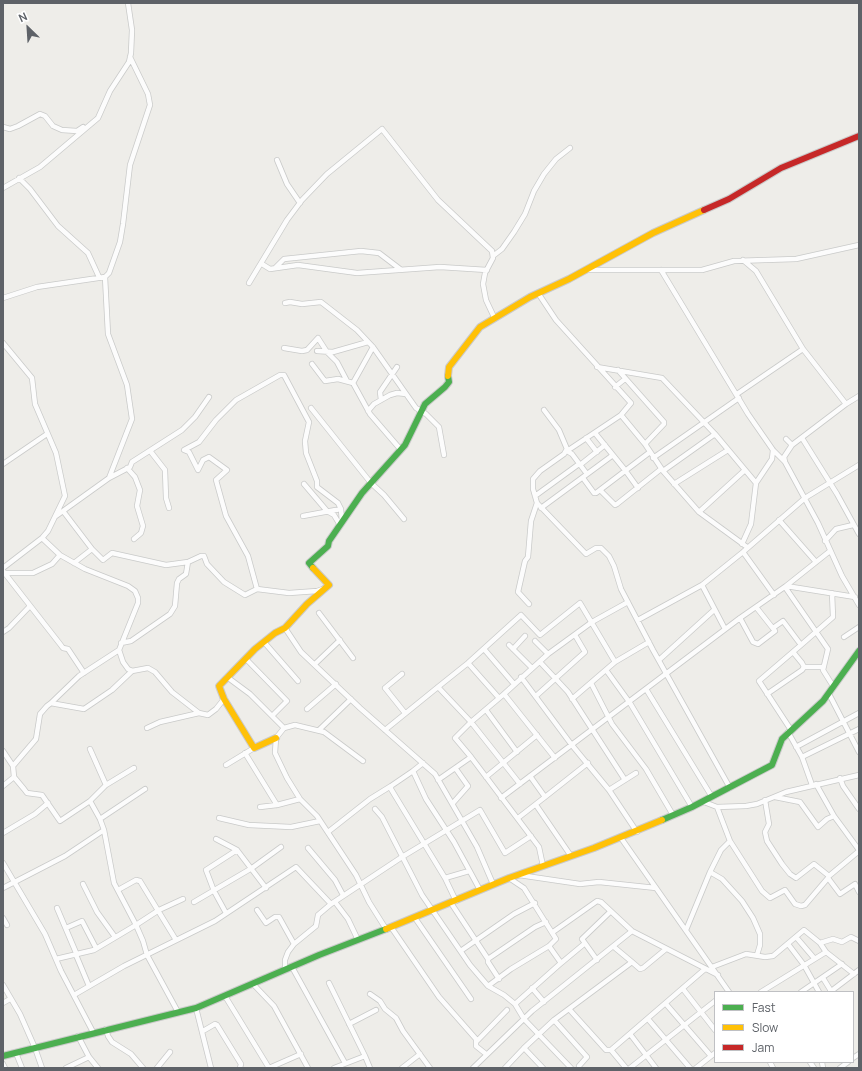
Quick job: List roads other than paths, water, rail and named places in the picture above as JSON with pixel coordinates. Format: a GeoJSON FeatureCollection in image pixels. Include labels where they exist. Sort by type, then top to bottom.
{"type":"FeatureCollection","features":[{"type":"Feature","properties":{"kind":"street"},"geometry":{"type":"LineString","coordinates":[[3,188],[52,158],[98,118],[130,57],[132,30],[128,3]]}},
{"type":"Feature","properties":{"kind":"street"},"geometry":{"type":"LineString","coordinates":[[3,298],[37,287],[105,277],[109,273],[120,242],[130,165],[150,105],[148,94],[130,57]]}},
{"type":"Feature","properties":{"kind":"street"},"geometry":{"type":"LineString","coordinates":[[3,127],[10,129],[40,114],[45,116],[53,126],[62,130],[77,131],[83,127]]}},
{"type":"Feature","properties":{"kind":"street"},"geometry":{"type":"LineString","coordinates":[[249,283],[300,203],[327,174],[382,128],[438,200],[457,221],[489,247],[493,256]]}},
{"type":"Feature","properties":{"kind":"street"},"geometry":{"type":"LineString","coordinates":[[254,748],[224,700],[219,686],[246,658],[274,633],[285,628],[307,604],[329,585],[309,563],[328,546],[329,541],[371,483],[405,445],[425,404],[449,382],[447,372],[449,367],[480,327],[494,317],[538,293],[588,270],[653,234],[729,199],[781,168],[859,136]]}},
{"type":"Feature","properties":{"kind":"street"},"geometry":{"type":"LineString","coordinates":[[494,317],[484,291],[483,284],[493,256],[502,249],[514,232],[525,214],[534,191],[544,174],[556,159],[570,148]]}},
{"type":"Feature","properties":{"kind":"street"},"geometry":{"type":"LineString","coordinates":[[277,160],[287,184],[300,203]]}},
{"type":"Feature","properties":{"kind":"street"},"geometry":{"type":"LineString","coordinates":[[19,178],[30,189],[58,226],[88,253],[99,278]]}},
{"type":"Feature","properties":{"kind":"street"},"geometry":{"type":"LineString","coordinates":[[588,270],[702,270],[723,263],[743,260],[796,259],[859,245]]}},
{"type":"Feature","properties":{"kind":"street"},"geometry":{"type":"LineString","coordinates":[[275,268],[284,259],[361,251],[379,253],[400,269]]}},
{"type":"Feature","properties":{"kind":"street"},"geometry":{"type":"LineString","coordinates":[[743,260],[756,271],[803,349],[846,404]]}},
{"type":"Feature","properties":{"kind":"street"},"geometry":{"type":"LineString","coordinates":[[262,264],[270,269],[298,265],[357,273],[440,267],[487,270]]}},
{"type":"Feature","properties":{"kind":"street"},"geometry":{"type":"LineString","coordinates":[[661,270],[738,396],[773,450],[785,462],[805,498],[842,576],[859,603]]}},
{"type":"Feature","properties":{"kind":"street"},"geometry":{"type":"LineString","coordinates":[[105,277],[108,334],[127,385],[132,411],[132,419],[109,478]]}},
{"type":"Feature","properties":{"kind":"street"},"geometry":{"type":"LineString","coordinates":[[538,293],[556,320],[631,403],[621,414],[567,451],[533,479],[537,503],[586,554],[596,548],[601,548],[604,551],[614,566],[621,588],[665,674],[730,788]]}},
{"type":"Feature","properties":{"kind":"street"},"geometry":{"type":"LineString","coordinates":[[285,303],[290,302],[302,304],[321,302],[326,304],[357,330],[373,347],[416,408],[426,414],[438,427],[444,455]]}},
{"type":"Feature","properties":{"kind":"street"},"geometry":{"type":"LineString","coordinates":[[284,348],[307,350],[318,338],[327,352],[337,362],[348,381]]}},
{"type":"Feature","properties":{"kind":"street"},"geometry":{"type":"LineString","coordinates":[[317,351],[333,352],[368,342]]}},
{"type":"Feature","properties":{"kind":"street"},"geometry":{"type":"LineString","coordinates":[[3,343],[32,378],[35,404],[56,453],[65,496],[56,516],[42,538],[3,568]]}},
{"type":"Feature","properties":{"kind":"street"},"geometry":{"type":"LineString","coordinates":[[353,384],[373,347]]}},
{"type":"Feature","properties":{"kind":"street"},"geometry":{"type":"LineString","coordinates":[[653,458],[803,349]]}},
{"type":"Feature","properties":{"kind":"street"},"geometry":{"type":"LineString","coordinates":[[312,364],[325,381],[338,379],[348,381],[353,384],[368,411],[401,450]]}},
{"type":"Feature","properties":{"kind":"street"},"geometry":{"type":"LineString","coordinates":[[597,366],[662,378],[715,434],[756,483]]}},
{"type":"Feature","properties":{"kind":"street"},"geometry":{"type":"LineString","coordinates":[[381,400],[380,392],[398,367]]}},
{"type":"Feature","properties":{"kind":"street"},"geometry":{"type":"LineString","coordinates":[[618,370],[664,424],[644,444]]}},
{"type":"Feature","properties":{"kind":"street"},"geometry":{"type":"LineString","coordinates":[[257,589],[248,556],[226,516],[216,480],[227,470],[209,457],[203,460],[198,470],[189,452],[184,450],[198,442],[216,420],[236,400],[280,375],[284,375],[309,422],[305,441],[306,453],[318,487],[330,496],[341,509],[341,524]]}},
{"type":"Feature","properties":{"kind":"street"},"geometry":{"type":"LineString","coordinates":[[615,387],[625,379]]}},
{"type":"Feature","properties":{"kind":"street"},"geometry":{"type":"LineString","coordinates":[[368,411],[374,404],[397,393],[407,394]]}},
{"type":"Feature","properties":{"kind":"street"},"geometry":{"type":"LineString","coordinates":[[785,462],[784,457],[792,445],[846,404],[859,396]]}},
{"type":"Feature","properties":{"kind":"street"},"geometry":{"type":"LineString","coordinates":[[56,516],[109,478],[127,468],[132,462],[151,452],[182,430],[195,417],[209,397]]}},
{"type":"Feature","properties":{"kind":"street"},"geometry":{"type":"LineString","coordinates":[[311,408],[371,483],[384,495],[404,519]]}},
{"type":"Feature","properties":{"kind":"street"},"geometry":{"type":"LineString","coordinates":[[544,410],[566,444],[567,451],[580,464],[587,474]]}},
{"type":"Feature","properties":{"kind":"street"},"geometry":{"type":"LineString","coordinates":[[621,414],[662,470],[699,512],[747,547]]}},
{"type":"Feature","properties":{"kind":"street"},"geometry":{"type":"LineString","coordinates":[[594,433],[626,470],[638,488]]}},
{"type":"Feature","properties":{"kind":"street"},"geometry":{"type":"LineString","coordinates":[[3,464],[47,434]]}},
{"type":"Feature","properties":{"kind":"street"},"geometry":{"type":"LineString","coordinates":[[600,490],[615,505],[620,503],[662,470],[715,434]]}},
{"type":"Feature","properties":{"kind":"street"},"geometry":{"type":"LineString","coordinates":[[586,438],[597,452]]}},
{"type":"Feature","properties":{"kind":"street"},"geometry":{"type":"LineString","coordinates":[[802,438],[859,534]]}},
{"type":"Feature","properties":{"kind":"street"},"geometry":{"type":"LineString","coordinates":[[786,439],[792,445]]}},
{"type":"Feature","properties":{"kind":"street"},"geometry":{"type":"LineString","coordinates":[[535,496],[605,445]]}},
{"type":"Feature","properties":{"kind":"street"},"geometry":{"type":"LineString","coordinates":[[674,484],[728,450]]}},
{"type":"Feature","properties":{"kind":"street"},"geometry":{"type":"LineString","coordinates":[[742,544],[751,524],[756,483],[772,459],[773,450]]}},
{"type":"Feature","properties":{"kind":"street"},"geometry":{"type":"LineString","coordinates":[[151,452],[165,470],[166,498],[169,508]]}},
{"type":"Feature","properties":{"kind":"street"},"geometry":{"type":"LineString","coordinates":[[582,478],[594,493],[650,452]]}},
{"type":"Feature","properties":{"kind":"street"},"geometry":{"type":"LineString","coordinates":[[541,508],[613,455]]}},
{"type":"Feature","properties":{"kind":"street"},"geometry":{"type":"LineString","coordinates":[[638,620],[702,585],[743,552],[805,498],[859,466]]}},
{"type":"Feature","properties":{"kind":"street"},"geometry":{"type":"LineString","coordinates":[[127,468],[135,477],[140,490],[137,506],[143,526],[141,533],[134,539]]}},
{"type":"Feature","properties":{"kind":"street"},"geometry":{"type":"LineString","coordinates":[[699,512],[745,470]]}},
{"type":"Feature","properties":{"kind":"street"},"geometry":{"type":"LineString","coordinates":[[304,484],[327,511],[334,515],[341,524]]}},
{"type":"Feature","properties":{"kind":"street"},"geometry":{"type":"LineString","coordinates":[[529,604],[518,592],[525,561],[528,557],[531,521],[537,503]]}},
{"type":"Feature","properties":{"kind":"street"},"geometry":{"type":"LineString","coordinates":[[303,516],[341,509]]}},
{"type":"Feature","properties":{"kind":"street"},"geometry":{"type":"LineString","coordinates":[[63,511],[92,550],[102,560],[112,553],[166,565],[188,562],[204,556],[207,564],[224,582],[244,595],[257,589],[289,593],[317,591],[326,588]]}},
{"type":"Feature","properties":{"kind":"street"},"geometry":{"type":"LineString","coordinates":[[779,520],[816,562]]}},
{"type":"Feature","properties":{"kind":"street"},"geometry":{"type":"LineString","coordinates":[[825,541],[836,529],[853,525]]}},
{"type":"Feature","properties":{"kind":"street"},"geometry":{"type":"LineString","coordinates":[[42,538],[60,555],[85,570],[128,586],[135,591],[138,598],[138,603],[121,643],[120,650],[123,662],[128,669],[132,671]]}},
{"type":"Feature","properties":{"kind":"street"},"geometry":{"type":"LineString","coordinates":[[74,563],[92,550]]}},
{"type":"Feature","properties":{"kind":"street"},"geometry":{"type":"LineString","coordinates":[[501,798],[592,729],[630,703],[665,674],[725,629],[786,587],[830,551]]}},
{"type":"Feature","properties":{"kind":"street"},"geometry":{"type":"LineString","coordinates":[[743,552],[774,595]]}},
{"type":"Feature","properties":{"kind":"street"},"geometry":{"type":"LineString","coordinates":[[4,572],[33,573],[52,564],[60,555]]}},
{"type":"Feature","properties":{"kind":"street"},"geometry":{"type":"LineString","coordinates":[[121,643],[131,641],[170,614],[174,606],[177,583],[179,579],[186,574],[188,562]]}},
{"type":"Feature","properties":{"kind":"street"},"geometry":{"type":"LineString","coordinates":[[4,572],[63,648],[68,649],[84,673]]}},
{"type":"Feature","properties":{"kind":"street"},"geometry":{"type":"LineString","coordinates":[[702,585],[725,629]]}},
{"type":"Feature","properties":{"kind":"street"},"geometry":{"type":"LineString","coordinates":[[786,587],[855,597]]}},
{"type":"Feature","properties":{"kind":"street"},"geometry":{"type":"LineString","coordinates":[[786,587],[828,649],[822,667]]}},
{"type":"Feature","properties":{"kind":"street"},"geometry":{"type":"LineString","coordinates":[[765,800],[769,824],[765,832],[767,841],[782,864],[790,874],[796,878],[814,864],[829,876],[859,850],[834,816],[814,785],[789,731],[758,681],[833,617],[832,593]]}},
{"type":"Feature","properties":{"kind":"street"},"geometry":{"type":"LineString","coordinates":[[544,866],[541,851],[531,836],[455,738],[470,722],[486,710],[548,654],[592,622],[628,602]]}},
{"type":"Feature","properties":{"kind":"street"},"geometry":{"type":"LineString","coordinates":[[385,730],[468,663],[520,615],[540,635],[580,603],[615,662]]}},
{"type":"Feature","properties":{"kind":"street"},"geometry":{"type":"LineString","coordinates":[[3,632],[9,628],[30,606]]}},
{"type":"Feature","properties":{"kind":"street"},"geometry":{"type":"LineString","coordinates":[[740,618],[755,644],[758,644],[775,631],[756,607]]}},
{"type":"Feature","properties":{"kind":"street"},"geometry":{"type":"LineString","coordinates":[[659,660],[714,610]]}},
{"type":"Feature","properties":{"kind":"street"},"geometry":{"type":"LineString","coordinates":[[319,613],[353,658]]}},
{"type":"Feature","properties":{"kind":"street"},"geometry":{"type":"LineString","coordinates":[[772,628],[783,621],[801,644]]}},
{"type":"Feature","properties":{"kind":"street"},"geometry":{"type":"LineString","coordinates":[[844,637],[859,627]]}},
{"type":"Feature","properties":{"kind":"street"},"geometry":{"type":"LineString","coordinates":[[285,628],[301,652],[435,774],[463,821],[489,872],[493,884]]}},
{"type":"Feature","properties":{"kind":"street"},"geometry":{"type":"LineString","coordinates":[[536,696],[585,652],[575,635]]}},
{"type":"Feature","properties":{"kind":"street"},"geometry":{"type":"LineString","coordinates":[[513,649],[525,636]]}},
{"type":"Feature","properties":{"kind":"street"},"geometry":{"type":"LineString","coordinates":[[314,664],[340,640]]}},
{"type":"Feature","properties":{"kind":"street"},"geometry":{"type":"LineString","coordinates":[[535,641],[548,654]]}},
{"type":"Feature","properties":{"kind":"street"},"geometry":{"type":"LineString","coordinates":[[264,642],[298,681]]}},
{"type":"Feature","properties":{"kind":"street"},"geometry":{"type":"LineString","coordinates":[[572,699],[615,662],[649,642]]}},
{"type":"Feature","properties":{"kind":"street"},"geometry":{"type":"LineString","coordinates":[[509,645],[532,668]]}},
{"type":"Feature","properties":{"kind":"street"},"geometry":{"type":"LineString","coordinates":[[484,649],[514,684]]}},
{"type":"Feature","properties":{"kind":"street"},"geometry":{"type":"LineString","coordinates":[[13,766],[36,739],[40,714],[84,673],[120,650]]}},
{"type":"Feature","properties":{"kind":"street"},"geometry":{"type":"LineString","coordinates":[[3,1056],[93,1032],[196,1008],[292,967],[454,902],[493,884],[637,832],[704,802],[774,764],[777,750],[789,731],[829,694],[859,651]]}},
{"type":"Feature","properties":{"kind":"street"},"geometry":{"type":"LineString","coordinates":[[793,652],[804,667]]}},
{"type":"Feature","properties":{"kind":"street"},"geometry":{"type":"LineString","coordinates":[[246,658],[287,699],[287,701],[272,716]]}},
{"type":"Feature","properties":{"kind":"street"},"geometry":{"type":"LineString","coordinates":[[540,662],[572,699],[625,780]]}},
{"type":"Feature","properties":{"kind":"street"},"geometry":{"type":"LineString","coordinates":[[468,663],[499,698]]}},
{"type":"Feature","properties":{"kind":"street"},"geometry":{"type":"LineString","coordinates":[[767,694],[804,667],[822,667]]}},
{"type":"Feature","properties":{"kind":"street"},"geometry":{"type":"LineString","coordinates":[[822,667],[834,686]]}},
{"type":"Feature","properties":{"kind":"street"},"geometry":{"type":"LineString","coordinates":[[51,703],[84,709],[112,690],[132,671],[148,668],[155,672],[172,692],[199,713]]}},
{"type":"Feature","properties":{"kind":"street"},"geometry":{"type":"LineString","coordinates":[[606,670],[630,703],[692,807]]}},
{"type":"Feature","properties":{"kind":"street"},"geometry":{"type":"LineString","coordinates":[[402,674],[384,688],[405,713]]}},
{"type":"Feature","properties":{"kind":"street"},"geometry":{"type":"LineString","coordinates":[[227,677],[250,694],[284,728]]}},
{"type":"Feature","properties":{"kind":"street"},"geometry":{"type":"LineString","coordinates":[[521,677],[609,790],[637,832]]}},
{"type":"Feature","properties":{"kind":"street"},"geometry":{"type":"LineString","coordinates":[[590,683],[609,718],[646,769],[673,815]]}},
{"type":"Feature","properties":{"kind":"street"},"geometry":{"type":"LineString","coordinates":[[307,709],[336,684]]}},
{"type":"Feature","properties":{"kind":"street"},"geometry":{"type":"LineString","coordinates":[[438,687],[470,722],[520,784]]}},
{"type":"Feature","properties":{"kind":"street"},"geometry":{"type":"LineString","coordinates":[[646,690],[712,797]]}},
{"type":"Feature","properties":{"kind":"street"},"geometry":{"type":"LineString","coordinates":[[504,694],[554,758]]}},
{"type":"Feature","properties":{"kind":"street"},"geometry":{"type":"LineString","coordinates":[[829,694],[859,752]]}},
{"type":"Feature","properties":{"kind":"street"},"geometry":{"type":"LineString","coordinates":[[319,730],[351,699]]}},
{"type":"Feature","properties":{"kind":"street"},"geometry":{"type":"LineString","coordinates":[[147,728],[160,722],[199,713],[208,714],[216,709],[224,700]]}},
{"type":"Feature","properties":{"kind":"street"},"geometry":{"type":"LineString","coordinates":[[486,710],[517,752]]}},
{"type":"Feature","properties":{"kind":"street"},"geometry":{"type":"LineString","coordinates":[[796,747],[859,713]]}},
{"type":"Feature","properties":{"kind":"street"},"geometry":{"type":"LineString","coordinates":[[226,765],[254,748],[276,738],[284,728],[295,725],[319,730],[329,735],[363,761]]}},
{"type":"Feature","properties":{"kind":"street"},"geometry":{"type":"LineString","coordinates":[[802,757],[859,729]]}},
{"type":"Feature","properties":{"kind":"street"},"geometry":{"type":"LineString","coordinates":[[486,777],[504,764],[537,735]]}},
{"type":"Feature","properties":{"kind":"street"},"geometry":{"type":"LineString","coordinates":[[276,738],[275,755],[300,799],[328,832],[362,884],[369,902],[439,997],[477,1042],[476,1046],[486,1054]]}},
{"type":"Feature","properties":{"kind":"street"},"geometry":{"type":"LineString","coordinates":[[90,749],[106,785]]}},
{"type":"Feature","properties":{"kind":"street"},"geometry":{"type":"LineString","coordinates":[[3,751],[5,758],[13,766],[14,777],[27,792],[42,795],[60,821],[90,801],[106,785],[134,768]]}},
{"type":"Feature","properties":{"kind":"street"},"geometry":{"type":"LineString","coordinates":[[245,753],[277,805]]}},
{"type":"Feature","properties":{"kind":"street"},"geometry":{"type":"LineString","coordinates":[[438,780],[456,769],[470,757]]}},
{"type":"Feature","properties":{"kind":"street"},"geometry":{"type":"LineString","coordinates":[[328,832],[370,799],[423,763]]}},
{"type":"Feature","properties":{"kind":"street"},"geometry":{"type":"LineString","coordinates":[[518,818],[588,763]]}},
{"type":"Feature","properties":{"kind":"street"},"geometry":{"type":"LineString","coordinates":[[453,803],[468,786],[456,769]]}},
{"type":"Feature","properties":{"kind":"street"},"geometry":{"type":"LineString","coordinates":[[413,771],[426,799],[446,830],[480,890]]}},
{"type":"Feature","properties":{"kind":"street"},"geometry":{"type":"LineString","coordinates":[[609,790],[636,773]]}},
{"type":"Feature","properties":{"kind":"street"},"geometry":{"type":"LineString","coordinates":[[704,802],[717,807],[746,806],[814,785],[859,775]]}},
{"type":"Feature","properties":{"kind":"street"},"geometry":{"type":"LineString","coordinates":[[530,776],[545,797]]}},
{"type":"Feature","properties":{"kind":"street"},"geometry":{"type":"LineString","coordinates":[[3,786],[14,777]]}},
{"type":"Feature","properties":{"kind":"street"},"geometry":{"type":"LineString","coordinates":[[840,778],[843,786],[859,808]]}},
{"type":"Feature","properties":{"kind":"street"},"geometry":{"type":"LineString","coordinates":[[391,786],[445,878],[454,902],[475,941],[488,959],[488,962],[499,979]]}},
{"type":"Feature","properties":{"kind":"street"},"geometry":{"type":"LineString","coordinates":[[100,819],[145,789]]}},
{"type":"Feature","properties":{"kind":"street"},"geometry":{"type":"LineString","coordinates":[[773,797],[800,802],[818,827],[827,819],[834,816]]}},
{"type":"Feature","properties":{"kind":"street"},"geometry":{"type":"LineString","coordinates":[[260,807],[277,805],[300,799]]}},
{"type":"Feature","properties":{"kind":"street"},"geometry":{"type":"LineString","coordinates":[[90,801],[104,830],[114,883],[136,925],[147,955],[178,1012]]}},
{"type":"Feature","properties":{"kind":"street"},"geometry":{"type":"LineString","coordinates":[[3,833],[35,814],[48,803]]}},
{"type":"Feature","properties":{"kind":"street"},"geometry":{"type":"LineString","coordinates":[[536,805],[571,856]]}},
{"type":"Feature","properties":{"kind":"street"},"geometry":{"type":"LineString","coordinates":[[717,807],[730,841],[762,891],[770,898],[785,890],[795,904],[801,906],[812,899],[828,878],[840,894],[855,884],[859,892]]}},
{"type":"Feature","properties":{"kind":"street"},"geometry":{"type":"LineString","coordinates":[[375,808],[382,817],[432,911],[462,950],[470,964],[488,986],[504,994],[515,1004],[524,1018],[571,1068]]}},
{"type":"Feature","properties":{"kind":"street"},"geometry":{"type":"LineString","coordinates":[[285,970],[285,960],[288,952],[294,944],[316,926],[318,915],[343,895],[424,843],[480,810],[505,853],[531,836]]}},
{"type":"Feature","properties":{"kind":"street"},"geometry":{"type":"LineString","coordinates":[[219,818],[248,825],[291,827],[320,821]]}},
{"type":"Feature","properties":{"kind":"street"},"geometry":{"type":"LineString","coordinates":[[3,888],[65,856],[104,830]]}},
{"type":"Feature","properties":{"kind":"street"},"geometry":{"type":"LineString","coordinates":[[216,838],[237,850],[266,888]]}},
{"type":"Feature","properties":{"kind":"street"},"geometry":{"type":"LineString","coordinates":[[621,838],[718,975],[727,991]]}},
{"type":"Feature","properties":{"kind":"street"},"geometry":{"type":"LineString","coordinates":[[686,930],[710,872],[721,850],[730,841]]}},
{"type":"Feature","properties":{"kind":"street"},"geometry":{"type":"LineString","coordinates":[[194,902],[252,868],[281,847]]}},
{"type":"Feature","properties":{"kind":"street"},"geometry":{"type":"LineString","coordinates":[[308,848],[335,880],[343,895]]}},
{"type":"Feature","properties":{"kind":"street"},"geometry":{"type":"LineString","coordinates":[[226,913],[214,891],[206,870],[237,850]]}},
{"type":"Feature","properties":{"kind":"street"},"geometry":{"type":"LineString","coordinates":[[3,863],[15,881],[93,1032]]}},
{"type":"Feature","properties":{"kind":"street"},"geometry":{"type":"LineString","coordinates":[[74,994],[215,921],[296,867],[348,919],[358,940]]}},
{"type":"Feature","properties":{"kind":"street"},"geometry":{"type":"LineString","coordinates":[[445,878],[469,871]]}},
{"type":"Feature","properties":{"kind":"street"},"geometry":{"type":"LineString","coordinates":[[710,872],[722,879],[742,902],[753,918],[760,934],[760,945],[757,955]]}},
{"type":"Feature","properties":{"kind":"street"},"geometry":{"type":"LineString","coordinates":[[517,875],[580,884],[599,882],[656,888]]}},
{"type":"Feature","properties":{"kind":"street"},"geometry":{"type":"LineString","coordinates":[[488,986],[511,969],[549,946],[556,939],[535,903],[524,888],[509,878]]}},
{"type":"Feature","properties":{"kind":"street"},"geometry":{"type":"LineString","coordinates":[[118,890],[139,880],[159,910],[176,940]]}},
{"type":"Feature","properties":{"kind":"street"},"geometry":{"type":"LineString","coordinates":[[83,884],[97,912],[115,937]]}},
{"type":"Feature","properties":{"kind":"street"},"geometry":{"type":"LineString","coordinates":[[56,959],[77,955],[96,948],[159,910],[183,899]]}},
{"type":"Feature","properties":{"kind":"street"},"geometry":{"type":"LineString","coordinates":[[553,932],[598,901],[601,902],[632,932],[718,975]]}},
{"type":"Feature","properties":{"kind":"street"},"geometry":{"type":"LineString","coordinates":[[462,950],[514,914],[535,903]]}},
{"type":"Feature","properties":{"kind":"street"},"geometry":{"type":"LineString","coordinates":[[57,908],[89,986]]}},
{"type":"Feature","properties":{"kind":"street"},"geometry":{"type":"LineString","coordinates":[[257,910],[266,923],[275,917],[279,917],[294,944]]}},
{"type":"Feature","properties":{"kind":"street"},"geometry":{"type":"LineString","coordinates":[[596,960],[582,941],[582,937],[610,912]]}},
{"type":"Feature","properties":{"kind":"street"},"geometry":{"type":"LineString","coordinates":[[3,918],[7,925]]}},
{"type":"Feature","properties":{"kind":"street"},"geometry":{"type":"LineString","coordinates":[[415,918],[471,1000]]}},
{"type":"Feature","properties":{"kind":"street"},"geometry":{"type":"LineString","coordinates":[[66,928],[82,921],[96,948]]}},
{"type":"Feature","properties":{"kind":"street"},"geometry":{"type":"LineString","coordinates":[[488,959],[535,927],[546,922]]}},
{"type":"Feature","properties":{"kind":"street"},"geometry":{"type":"LineString","coordinates":[[712,967],[746,954],[765,957],[773,956],[805,930],[820,943],[826,952],[854,974]]}},
{"type":"Feature","properties":{"kind":"street"},"geometry":{"type":"LineString","coordinates":[[473,1068],[524,1018],[632,932]]}},
{"type":"Feature","properties":{"kind":"street"},"geometry":{"type":"LineString","coordinates":[[796,936],[814,958]]}},
{"type":"Feature","properties":{"kind":"street"},"geometry":{"type":"LineString","coordinates":[[820,943],[833,939],[842,942],[852,937],[859,940]]}},
{"type":"Feature","properties":{"kind":"street"},"geometry":{"type":"LineString","coordinates":[[515,1004],[584,944]]}},
{"type":"Feature","properties":{"kind":"street"},"geometry":{"type":"LineString","coordinates":[[788,944],[804,965],[818,991]]}},
{"type":"Feature","properties":{"kind":"street"},"geometry":{"type":"LineString","coordinates":[[549,946],[560,964]]}},
{"type":"Feature","properties":{"kind":"street"},"geometry":{"type":"LineString","coordinates":[[614,947],[640,969],[666,949]]}},
{"type":"Feature","properties":{"kind":"street"},"geometry":{"type":"LineString","coordinates":[[764,991],[814,958],[826,952]]}},
{"type":"Feature","properties":{"kind":"street"},"geometry":{"type":"LineString","coordinates":[[505,1068],[554,1020],[632,962]]}},
{"type":"Feature","properties":{"kind":"street"},"geometry":{"type":"LineString","coordinates":[[802,991],[842,964]]}},
{"type":"Feature","properties":{"kind":"street"},"geometry":{"type":"LineString","coordinates":[[292,967],[345,1063]]}},
{"type":"Feature","properties":{"kind":"street"},"geometry":{"type":"LineString","coordinates":[[611,1050],[705,969]]}},
{"type":"Feature","properties":{"kind":"street"},"geometry":{"type":"LineString","coordinates":[[823,978],[830,991],[859,970]]}},
{"type":"Feature","properties":{"kind":"street"},"geometry":{"type":"LineString","coordinates":[[329,983],[370,1068]]}},
{"type":"Feature","properties":{"kind":"street"},"geometry":{"type":"LineString","coordinates":[[253,984],[274,1006],[308,1068]]}},
{"type":"Feature","properties":{"kind":"street"},"geometry":{"type":"LineString","coordinates":[[3,985],[20,1014],[42,1068]]}},
{"type":"Feature","properties":{"kind":"street"},"geometry":{"type":"LineString","coordinates":[[532,988],[544,1002]]}},
{"type":"Feature","properties":{"kind":"street"},"geometry":{"type":"LineString","coordinates":[[683,989],[714,1029]]}},
{"type":"Feature","properties":{"kind":"street"},"geometry":{"type":"LineString","coordinates":[[370,994],[380,1001],[385,1009],[396,1018],[430,1068]]}},
{"type":"Feature","properties":{"kind":"street"},"geometry":{"type":"LineString","coordinates":[[224,996],[269,1068],[301,1054]]}},
{"type":"Feature","properties":{"kind":"street"},"geometry":{"type":"LineString","coordinates":[[3,1003],[10,999]]}},
{"type":"Feature","properties":{"kind":"street"},"geometry":{"type":"LineString","coordinates":[[630,1068],[714,1002]]}},
{"type":"Feature","properties":{"kind":"street"},"geometry":{"type":"LineString","coordinates":[[666,1004],[684,1025],[713,1054],[696,1068]]}},
{"type":"Feature","properties":{"kind":"street"},"geometry":{"type":"LineString","coordinates":[[196,1008],[203,1031],[211,1068]]}},
{"type":"Feature","properties":{"kind":"street"},"geometry":{"type":"LineString","coordinates":[[569,1008],[606,1050],[611,1050],[626,1068]]}},
{"type":"Feature","properties":{"kind":"street"},"geometry":{"type":"LineString","coordinates":[[350,1024],[376,1010]]}},
{"type":"Feature","properties":{"kind":"street"},"geometry":{"type":"LineString","coordinates":[[477,1042],[507,1010]]}},
{"type":"Feature","properties":{"kind":"street"},"geometry":{"type":"LineString","coordinates":[[648,1019],[690,1068]]}},
{"type":"Feature","properties":{"kind":"street"},"geometry":{"type":"LineString","coordinates":[[554,1020],[587,1057],[579,1067]]}},
{"type":"Feature","properties":{"kind":"street"},"geometry":{"type":"LineString","coordinates":[[203,1031],[215,1024],[217,1025],[241,1064],[240,1068]]}},
{"type":"Feature","properties":{"kind":"street"},"geometry":{"type":"LineString","coordinates":[[106,1029],[112,1042],[131,1054],[143,1068]]}},
{"type":"Feature","properties":{"kind":"street"},"geometry":{"type":"LineString","coordinates":[[630,1034],[656,1068]]}},
{"type":"Feature","properties":{"kind":"street"},"geometry":{"type":"LineString","coordinates":[[78,1036],[89,1057],[98,1068]]}},
{"type":"Feature","properties":{"kind":"street"},"geometry":{"type":"LineString","coordinates":[[524,1048],[543,1068]]}},
{"type":"Feature","properties":{"kind":"street"},"geometry":{"type":"LineString","coordinates":[[157,1068],[170,1052]]}},
{"type":"Feature","properties":{"kind":"street"},"geometry":{"type":"LineString","coordinates":[[16,1053],[22,1068]]}},
{"type":"Feature","properties":{"kind":"street"},"geometry":{"type":"LineString","coordinates":[[402,1068],[420,1054]]}},
{"type":"Feature","properties":{"kind":"street"},"geometry":{"type":"LineString","coordinates":[[334,1068],[365,1056]]}},
{"type":"Feature","properties":{"kind":"street"},"geometry":{"type":"LineString","coordinates":[[66,1068],[89,1057]]}},
{"type":"Feature","properties":{"kind":"street"},"geometry":{"type":"LineString","coordinates":[[3,1064],[5,1068]]}}]}
